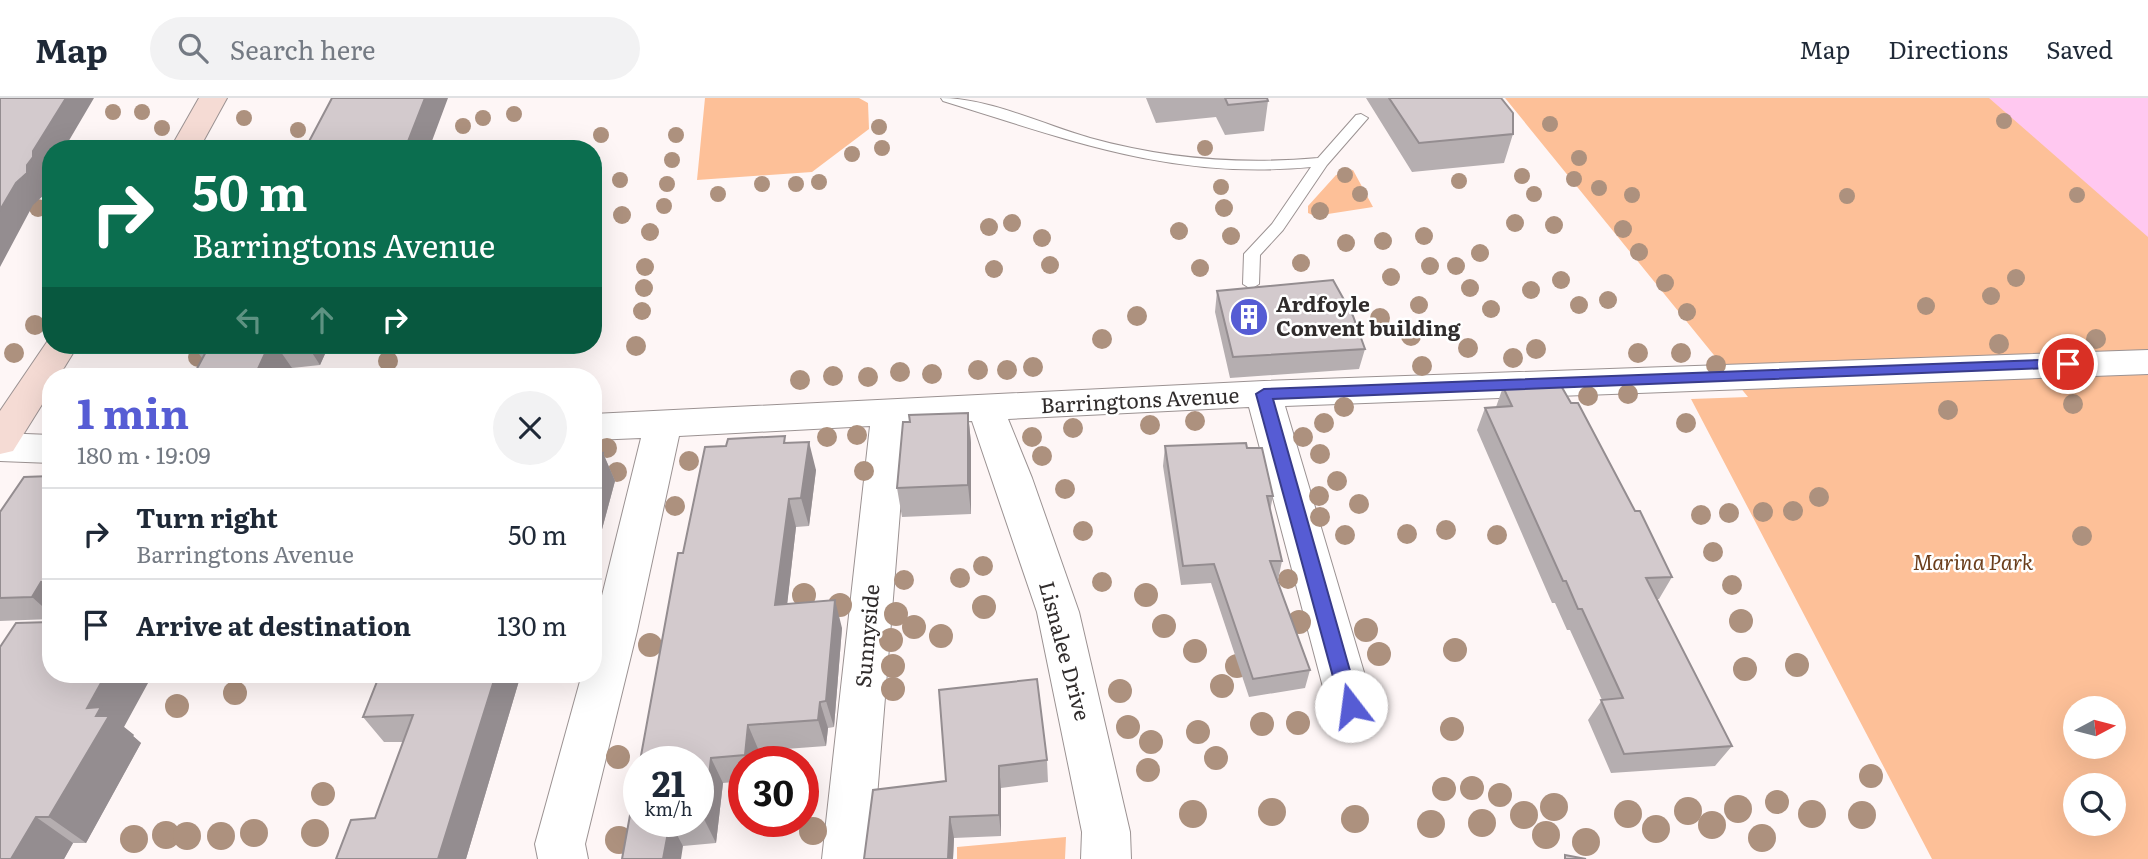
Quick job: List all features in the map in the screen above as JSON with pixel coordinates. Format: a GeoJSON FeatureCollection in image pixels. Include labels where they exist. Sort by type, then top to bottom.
{"type":"FeatureCollection","features":[{"type":"Feature","properties":{"kind":"street"},"geometry":{"type":"LineString","coordinates":[[189,140],[213,98]]}},
{"type":"Feature","properties":{"kind":"street","name":"Barringtons Avenue"},"geometry":{"type":"LineString","coordinates":[[602,427],[1264,394],[2148,362]]}},
{"type":"Feature","properties":{"kind":"street"},"geometry":{"type":"LineString","coordinates":[[0,441],[42,375]]}},
{"type":"Feature","properties":{"kind":"street"},"geometry":{"type":"LineString","coordinates":[[1264,394],[1351,706]]}},
{"type":"Feature","properties":{"kind":"street","name":"Lisnalee Drive"},"geometry":{"type":"LineString","coordinates":[[986,409],[1013,478],[1058,612],[1105,832],[1106,859]]}},
{"type":"Feature","properties":{"kind":"street","name":"Sunnyside"},"geometry":{"type":"LineString","coordinates":[[848,859],[890,413]]}},
{"type":"Feature","properties":{"kind":"street"},"geometry":{"type":"LineString","coordinates":[[602,681],[663,424]]}},
{"type":"Feature","properties":{"kind":"street"},"geometry":{"type":"LineString","coordinates":[[0,447],[42,449]]}},
{"type":"Feature","properties":{"kind":"street"},"geometry":{"type":"LineString","coordinates":[[563,859],[560,844],[602,683]]}},
{"type":"Feature","properties":{"kind":"lane"},"geometry":{"type":"LineString","coordinates":[[948,98],[1106,146],[1169,161],[1224,167],[1277,167],[1322,162]]}},
{"type":"Feature","properties":{"kind":"lane"},"geometry":{"type":"LineString","coordinates":[[1251,284],[1252,254],[1278,227],[1322,162],[1361,118]]}},
{"type":"Feature","properties":{"kind":"green space"},"geometry":{"type":"Polygon","coordinates":[[[705,98],[859,98],[868,103],[869,129],[812,172],[697,180],[705,98]]]}},
{"type":"Feature","properties":{"kind":"green space","name":"Marina Park"},"geometry":{"type":"Polygon","coordinates":[[[1505,98],[2148,98],[2148,859],[1932,859],[1691,399],[1748,397],[1505,98]]]}},
{"type":"Feature","properties":{"kind":"green space"},"geometry":{"type":"Polygon","coordinates":[[[1353,170],[1373,207],[1315,216],[1308,213],[1308,206],[1336,175],[1353,170]]]}},
{"type":"Feature","properties":{"kind":"green space"},"geometry":{"type":"Polygon","coordinates":[[[1066,837],[1065,859],[957,859],[957,847],[1066,837]]]}},
{"type":"Feature","properties":{"kind":"shaded area"},"geometry":{"type":"Polygon","coordinates":[[[1989,98],[2148,98],[2148,237],[1989,98]]]}},
{"type":"Feature","properties":{"kind":"building"},"geometry":{"type":"Polygon","coordinates":[[[0,98],[66,98],[33,151],[33,157],[27,165],[27,173],[16,183],[0,210],[0,98]]]}},
{"type":"Feature","properties":{"kind":"building"},"geometry":{"type":"Polygon","coordinates":[[[332,98],[425,98],[409,140],[310,140],[332,98]]]}},
{"type":"Feature","properties":{"kind":"building"},"geometry":{"type":"Polygon","coordinates":[[[1225,98],[1267,98],[1268,101],[1228,105],[1225,98]]]}},
{"type":"Feature","properties":{"kind":"building"},"geometry":{"type":"Polygon","coordinates":[[[1389,98],[1501,98],[1513,113],[1513,134],[1419,143],[1389,98]]]}},
{"type":"Feature","properties":{"kind":"building"},"geometry":{"type":"Polygon","coordinates":[[[1333,280],[1353,316],[1365,349],[1233,357],[1217,291],[1333,280]]]}},
{"type":"Feature","properties":{"kind":"building"},"geometry":{"type":"Polygon","coordinates":[[[205,354],[265,354],[258,368],[197,368],[205,354]]]}},
{"type":"Feature","properties":{"kind":"building"},"geometry":{"type":"Polygon","coordinates":[[[1560,384],[1571,403],[1578,403],[1635,511],[1640,511],[1672,577],[1646,578],[1732,746],[1624,754],[1601,700],[1623,698],[1582,609],[1578,609],[1566,581],[1563,581],[1485,408],[1512,406],[1503,387],[1560,384]]]}},
{"type":"Feature","properties":{"kind":"building"},"geometry":{"type":"Polygon","coordinates":[[[968,413],[968,485],[897,488],[903,422],[910,422],[909,415],[968,413]]]}},
{"type":"Feature","properties":{"kind":"building"},"geometry":{"type":"Polygon","coordinates":[[[785,436],[784,443],[809,442],[801,498],[789,499],[775,605],[835,600],[826,701],[820,702],[818,720],[748,725],[746,746],[728,746],[728,756],[714,758],[714,746],[643,746],[678,553],[683,553],[705,447],[726,446],[728,439],[785,436]]]}},
{"type":"Feature","properties":{"kind":"building"},"geometry":{"type":"Polygon","coordinates":[[[1246,443],[1247,448],[1262,448],[1273,496],[1267,496],[1282,561],[1270,561],[1310,670],[1253,679],[1214,564],[1183,566],[1165,446],[1246,443]]]}},
{"type":"Feature","properties":{"kind":"building"},"geometry":{"type":"Polygon","coordinates":[[[42,476],[42,582],[32,597],[0,598],[0,512],[24,477],[42,476]]]}},
{"type":"Feature","properties":{"kind":"building"},"geometry":{"type":"Polygon","coordinates":[[[42,622],[42,683],[101,683],[87,708],[101,707],[96,716],[109,716],[49,817],[36,817],[11,859],[0,859],[0,647],[16,623],[42,622]]]}},
{"type":"Feature","properties":{"kind":"building"},"geometry":{"type":"Polygon","coordinates":[[[1037,679],[1047,760],[999,766],[999,815],[950,817],[948,859],[864,859],[873,790],[946,781],[939,690],[1037,679]]]}},
{"type":"Feature","properties":{"kind":"building"},"geometry":{"type":"Polygon","coordinates":[[[376,683],[493,683],[438,859],[336,859],[351,820],[375,818],[413,715],[363,717],[376,683]]]}},
{"type":"Feature","properties":{"kind":"building"},"geometry":{"type":"Polygon","coordinates":[[[626,837],[667,837],[663,859],[622,859],[626,837]]]}},
{"type":"Feature","properties":{"kind":"building"},"geometry":{"type":"Polygon","coordinates":[[[1565,855],[1586,859],[1565,859],[1565,855]]]}},
{"type":"Feature","properties":{"kind":"place","name":"Ardfoyle Convent building"},"geometry":{"type":"Point","coordinates":[1249,317]}},
{"type":"Feature","properties":{"kind":"route"},"geometry":{"type":"LineString","coordinates":[[1351,706],[1264,394],[2068,364]]}}]}
